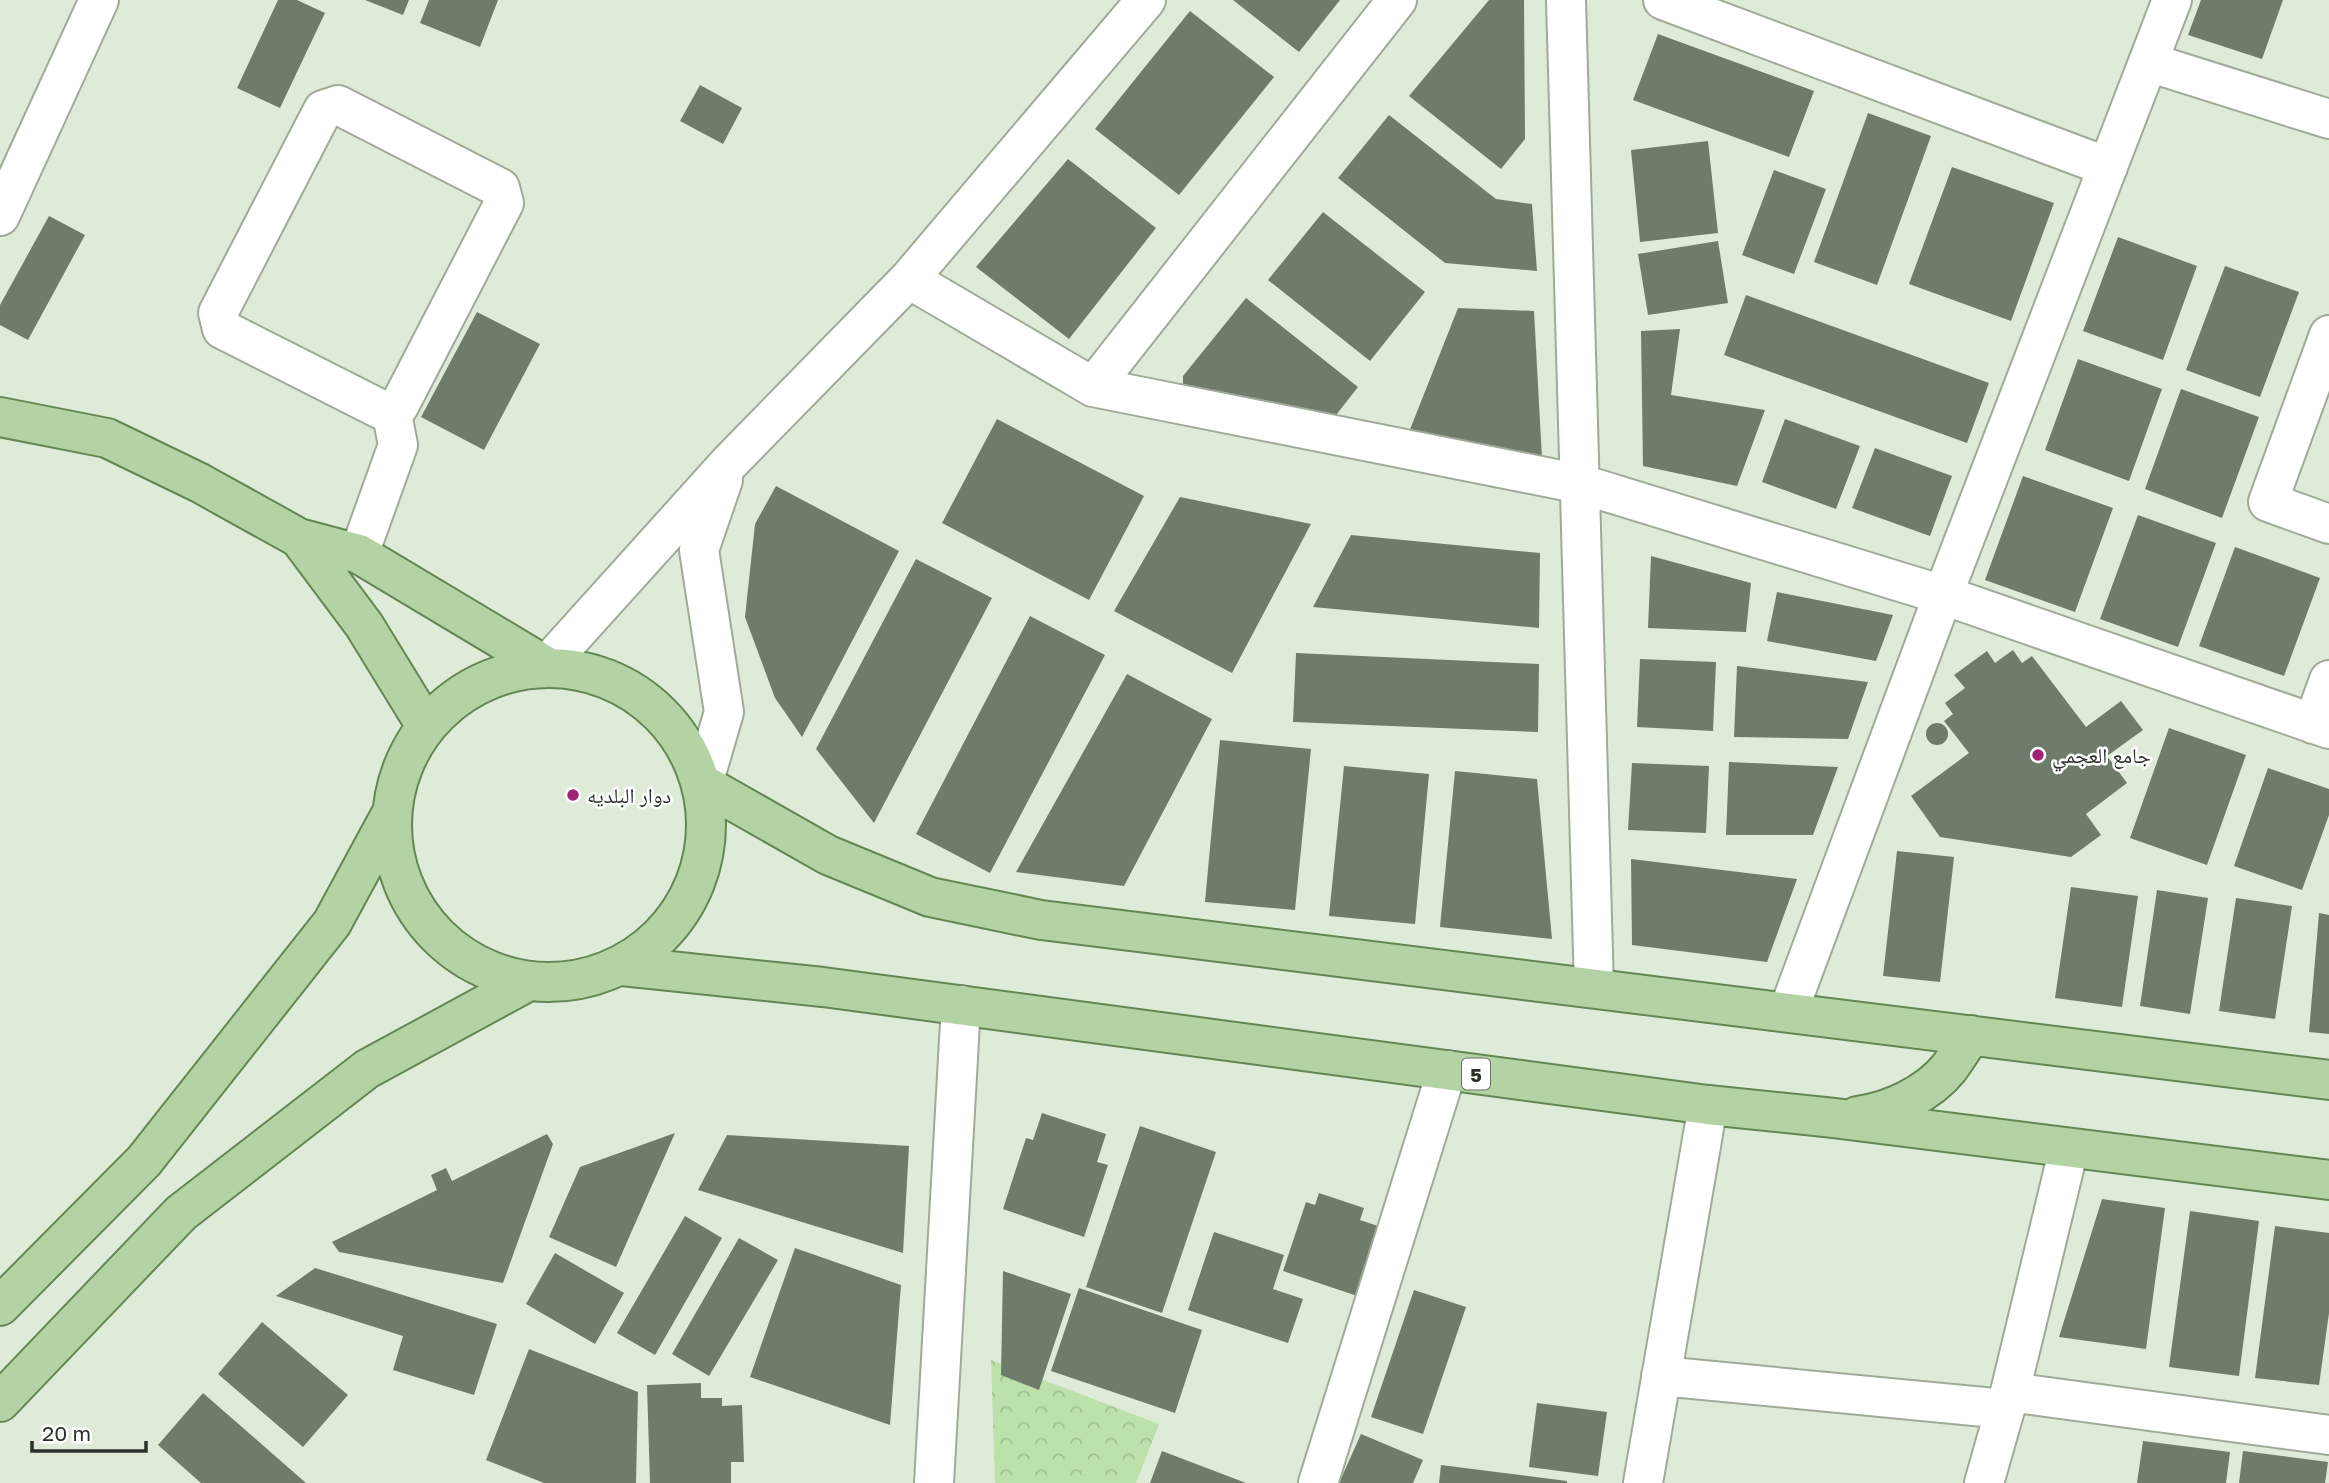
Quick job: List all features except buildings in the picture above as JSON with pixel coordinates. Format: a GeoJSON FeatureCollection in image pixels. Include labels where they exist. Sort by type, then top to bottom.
{"type":"FeatureCollection","features":[{"type":"Feature","properties":{"kind":"main road"},"geometry":{"type":"LineString","coordinates":[[2,416],[107,438],[200,483],[299,538],[359,554],[546,666]]}},
{"type":"Feature","properties":{"kind":"main road"},"geometry":{"type":"LineString","coordinates":[[299,538],[363,625],[426,726]]}},
{"type":"Feature","properties":{"kind":"main road"},"geometry":{"type":"LineString","coordinates":[[0,1306],[144,1161],[332,923],[390,816],[401,768],[426,726],[459,695],[501,674],[546,666],[598,674],[645,698],[681,736],[703,784],[708,837],[694,888],[665,933],[622,966],[576,981],[527,982],[471,963],[426,926],[398,874],[390,816]]}},
{"type":"Feature","properties":{"kind":"main road"},"geometry":{"type":"LineString","coordinates":[[703,784],[828,855],[930,897],[1041,920],[2329,1080]]}},
{"type":"Feature","properties":{"kind":"main road","name":"5"},"geometry":{"type":"LineString","coordinates":[[622,966],[823,987],[1708,1105],[1834,1118],[2329,1180]]}},
{"type":"Feature","properties":{"kind":"main road"},"geometry":{"type":"LineString","coordinates":[[0,1402],[181,1213],[367,1069],[527,982]]}},
{"type":"Feature","properties":{"kind":"main road"},"geometry":{"type":"LineString","coordinates":[[1834,1118],[1876,1114],[1915,1097],[1947,1070],[1971,1035]]}},
{"type":"Feature","properties":{"kind":"street"},"geometry":{"type":"LineString","coordinates":[[0,215],[100,0]]}},
{"type":"Feature","properties":{"kind":"street"},"geometry":{"type":"LineString","coordinates":[[546,666],[729,463],[909,279],[1146,0]]}},
{"type":"Feature","properties":{"kind":"street"},"geometry":{"type":"LineString","coordinates":[[1093,387],[1397,0]]}},
{"type":"Feature","properties":{"kind":"street"},"geometry":{"type":"LineString","coordinates":[[1566,0],[1594,988]]}},
{"type":"Feature","properties":{"kind":"street"},"geometry":{"type":"LineString","coordinates":[[1662,0],[2108,167]]}},
{"type":"Feature","properties":{"kind":"street"},"geometry":{"type":"LineString","coordinates":[[1788,1012],[1943,595],[2172,0]]}},
{"type":"Feature","properties":{"kind":"street"},"geometry":{"type":"LineString","coordinates":[[2148,62],[2329,119]]}},
{"type":"Feature","properties":{"kind":"street"},"geometry":{"type":"LineString","coordinates":[[338,105],[500,188],[504,203],[399,406],[391,409],[384,411],[222,329],[218,313],[323,110],[338,105]]}},
{"type":"Feature","properties":{"kind":"street"},"geometry":{"type":"LineString","coordinates":[[909,279],[1093,387],[1581,484],[1943,595],[2321,727],[2329,680]]}},
{"type":"Feature","properties":{"kind":"street"},"geometry":{"type":"LineString","coordinates":[[2329,335],[2268,502],[2329,524]]}},
{"type":"Feature","properties":{"kind":"street"},"geometry":{"type":"LineString","coordinates":[[359,554],[398,445],[391,409]]}},
{"type":"Feature","properties":{"kind":"street"},"geometry":{"type":"LineString","coordinates":[[703,784],[724,712],[699,550],[729,463]]}},
{"type":"Feature","properties":{"kind":"street"},"geometry":{"type":"LineString","coordinates":[[934,1483],[961,1005]]}},
{"type":"Feature","properties":{"kind":"street"},"geometry":{"type":"LineString","coordinates":[[1318,1483],[1447,1070]]}},
{"type":"Feature","properties":{"kind":"street"},"geometry":{"type":"LineString","coordinates":[[1643,1483],[1708,1105]]}},
{"type":"Feature","properties":{"kind":"street"},"geometry":{"type":"LineString","coordinates":[[1984,1483],[2069,1148]]}},
{"type":"Feature","properties":{"kind":"street"},"geometry":{"type":"LineString","coordinates":[[1661,1376],[2007,1400],[2329,1435]]}},
{"type":"Feature","properties":{"kind":"green space"},"geometry":{"type":"Polygon","coordinates":[[[991,1360],[1159,1424],[1136,1483],[995,1483],[991,1360]]]}},
{"type":"Feature","properties":{"kind":"place","name":"جامع العجمي"},"geometry":{"type":"Point","coordinates":[2038,755]}},
{"type":"Feature","properties":{"kind":"place","name":"دوار البلديه"},"geometry":{"type":"Point","coordinates":[573,795]}}]}
